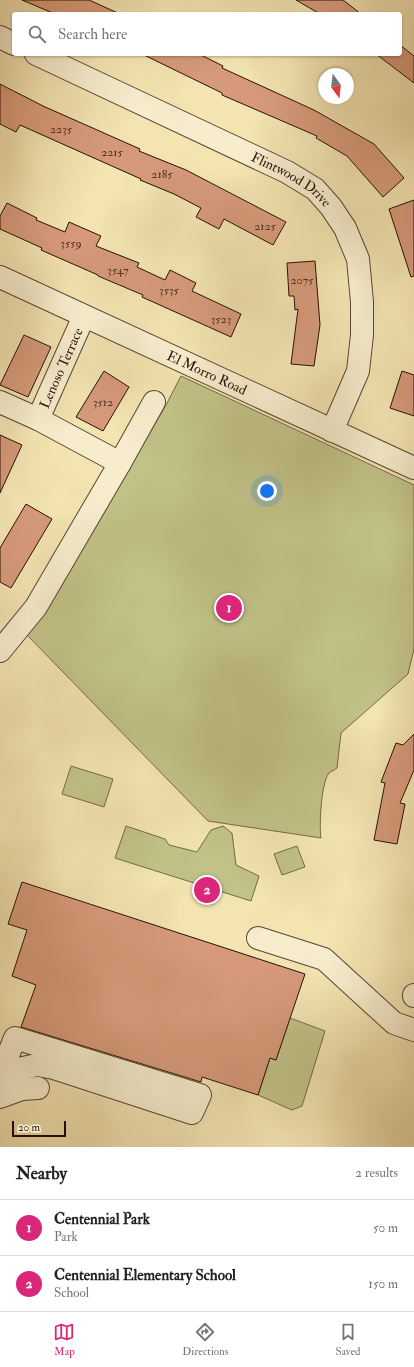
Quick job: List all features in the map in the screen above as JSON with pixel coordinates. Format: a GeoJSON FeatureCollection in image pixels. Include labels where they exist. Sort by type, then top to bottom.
{"type":"FeatureCollection","features":[{"type":"Feature","properties":{"kind":"street"},"geometry":{"type":"LineString","coordinates":[[0,37],[12,43]]}},
{"type":"Feature","properties":{"kind":"street","name":"Flintwood Drive"},"geometry":{"type":"LineString","coordinates":[[40,56],[287,172],[315,189],[331,207],[345,228],[358,259],[362,302],[362,335],[358,371],[332,432]]}},
{"type":"Feature","properties":{"kind":"street","name":"El Morro Road"},"geometry":{"type":"LineString","coordinates":[[0,276],[332,432],[414,468]]}},
{"type":"Feature","properties":{"kind":"street","name":"Lenoso Terrace"},"geometry":{"type":"LineString","coordinates":[[38,419],[84,316]]}},
{"type":"Feature","properties":{"kind":"street"},"geometry":{"type":"LineString","coordinates":[[0,402],[38,419],[120,463]]}},
{"type":"Feature","properties":{"kind":"street"},"geometry":{"type":"LineString","coordinates":[[0,651],[36,607],[154,402]]}},
{"type":"Feature","properties":{"kind":"street"},"geometry":{"type":"LineString","coordinates":[[258,938],[324,959],[394,1023],[414,1030]]}},
{"type":"Feature","properties":{"kind":"street"},"geometry":{"type":"LineString","coordinates":[[15,1038],[200,1095],[192,1113],[54,1068],[37,1065],[0,1075],[15,1038]]}},
{"type":"Feature","properties":{"kind":"street"},"geometry":{"type":"LineString","coordinates":[[0,1097],[22,1089],[38,1088]]}},
{"type":"Feature","properties":{"kind":"green space"},"geometry":{"type":"Polygon","coordinates":[[[181,376],[414,485],[414,649],[408,674],[341,733],[337,768],[329,773],[326,778],[322,795],[320,824],[321,838],[208,821],[26,634],[63,581],[166,405],[181,376]]]}},
{"type":"Feature","properties":{"kind":"green space"},"geometry":{"type":"Polygon","coordinates":[[[71,766],[113,779],[104,807],[62,794],[71,766]]]}},
{"type":"Feature","properties":{"kind":"green space"},"geometry":{"type":"Polygon","coordinates":[[[126,826],[165,839],[169,845],[197,852],[211,830],[223,826],[232,833],[236,865],[259,876],[251,901],[115,858],[126,826]]]}},
{"type":"Feature","properties":{"kind":"green space"},"geometry":{"type":"Polygon","coordinates":[[[297,846],[305,867],[282,875],[274,854],[297,846]]]}},
{"type":"Feature","properties":{"kind":"green space"},"geometry":{"type":"Polygon","coordinates":[[[290,1018],[325,1031],[302,1106],[292,1110],[258,1095],[270,1058],[276,1060],[290,1018]]]}},
{"type":"Feature","properties":{"kind":"building"},"geometry":{"type":"Polygon","coordinates":[[[22,0],[89,0],[116,12],[50,12],[22,0]]]}},
{"type":"Feature","properties":{"kind":"building"},"geometry":{"type":"Polygon","coordinates":[[[296,0],[343,0],[358,12],[317,12],[296,0]]]}},
{"type":"Feature","properties":{"kind":"building"},"geometry":{"type":"Polygon","coordinates":[[[402,47],[414,56],[414,83],[379,56],[402,56],[402,47]]]}},
{"type":"Feature","properties":{"kind":"building"},"geometry":{"type":"Polygon","coordinates":[[[146,56],[203,56],[223,66],[222,68],[314,110],[374,144],[404,178],[383,197],[347,156],[316,138],[317,136],[222,95],[222,93],[146,56]]]}},
{"type":"Feature","properties":{"kind":"building"},"geometry":{"type":"Polygon","coordinates":[[[0,84],[43,106],[140,149],[139,151],[186,170],[286,222],[273,245],[224,219],[219,229],[196,217],[201,208],[174,194],[20,125],[16,132],[0,124],[0,84]]]}},
{"type":"Feature","properties":{"kind":"building"},"geometry":{"type":"Polygon","coordinates":[[[414,200],[414,276],[411,277],[389,209],[414,200]]]}},
{"type":"Feature","properties":{"kind":"building"},"geometry":{"type":"Polygon","coordinates":[[[7,203],[37,218],[36,220],[65,232],[69,222],[101,236],[96,246],[139,263],[137,267],[165,280],[170,270],[196,283],[192,291],[241,314],[231,337],[142,297],[143,295],[41,250],[42,248],[0,229],[0,216],[7,203]]]}},
{"type":"Feature","properties":{"kind":"building"},"geometry":{"type":"Polygon","coordinates":[[[315,261],[320,325],[314,366],[291,364],[298,309],[295,310],[294,296],[289,296],[287,263],[315,261]]]}},
{"type":"Feature","properties":{"kind":"building"},"geometry":{"type":"Polygon","coordinates":[[[24,335],[51,347],[28,397],[0,385],[24,335]]]}},
{"type":"Feature","properties":{"kind":"building"},"geometry":{"type":"Polygon","coordinates":[[[104,371],[129,387],[103,431],[76,417],[104,371]]]}},
{"type":"Feature","properties":{"kind":"building"},"geometry":{"type":"Polygon","coordinates":[[[402,371],[414,375],[414,416],[390,408],[402,371]]]}},
{"type":"Feature","properties":{"kind":"building"},"geometry":{"type":"Polygon","coordinates":[[[0,435],[22,445],[0,493],[0,435]]]}},
{"type":"Feature","properties":{"kind":"building"},"geometry":{"type":"Polygon","coordinates":[[[26,504],[52,519],[11,588],[0,582],[0,548],[26,504]]]}},
{"type":"Feature","properties":{"kind":"building"},"geometry":{"type":"Polygon","coordinates":[[[414,734],[414,770],[400,803],[405,804],[397,844],[374,840],[385,783],[381,782],[396,743],[403,745],[414,734]]]}},
{"type":"Feature","properties":{"kind":"building"},"geometry":{"type":"Polygon","coordinates":[[[22,882],[305,974],[276,1060],[270,1058],[258,1095],[202,1077],[201,1082],[21,1027],[36,985],[12,976],[27,930],[8,924],[22,882]]]}},
{"type":"Feature","properties":{"kind":"place","name":"Centennial Park"},"geometry":{"type":"Point","coordinates":[229,608]}},
{"type":"Feature","properties":{"kind":"place","name":"Centennial Elementary School"},"geometry":{"type":"Point","coordinates":[207,890]}}]}
